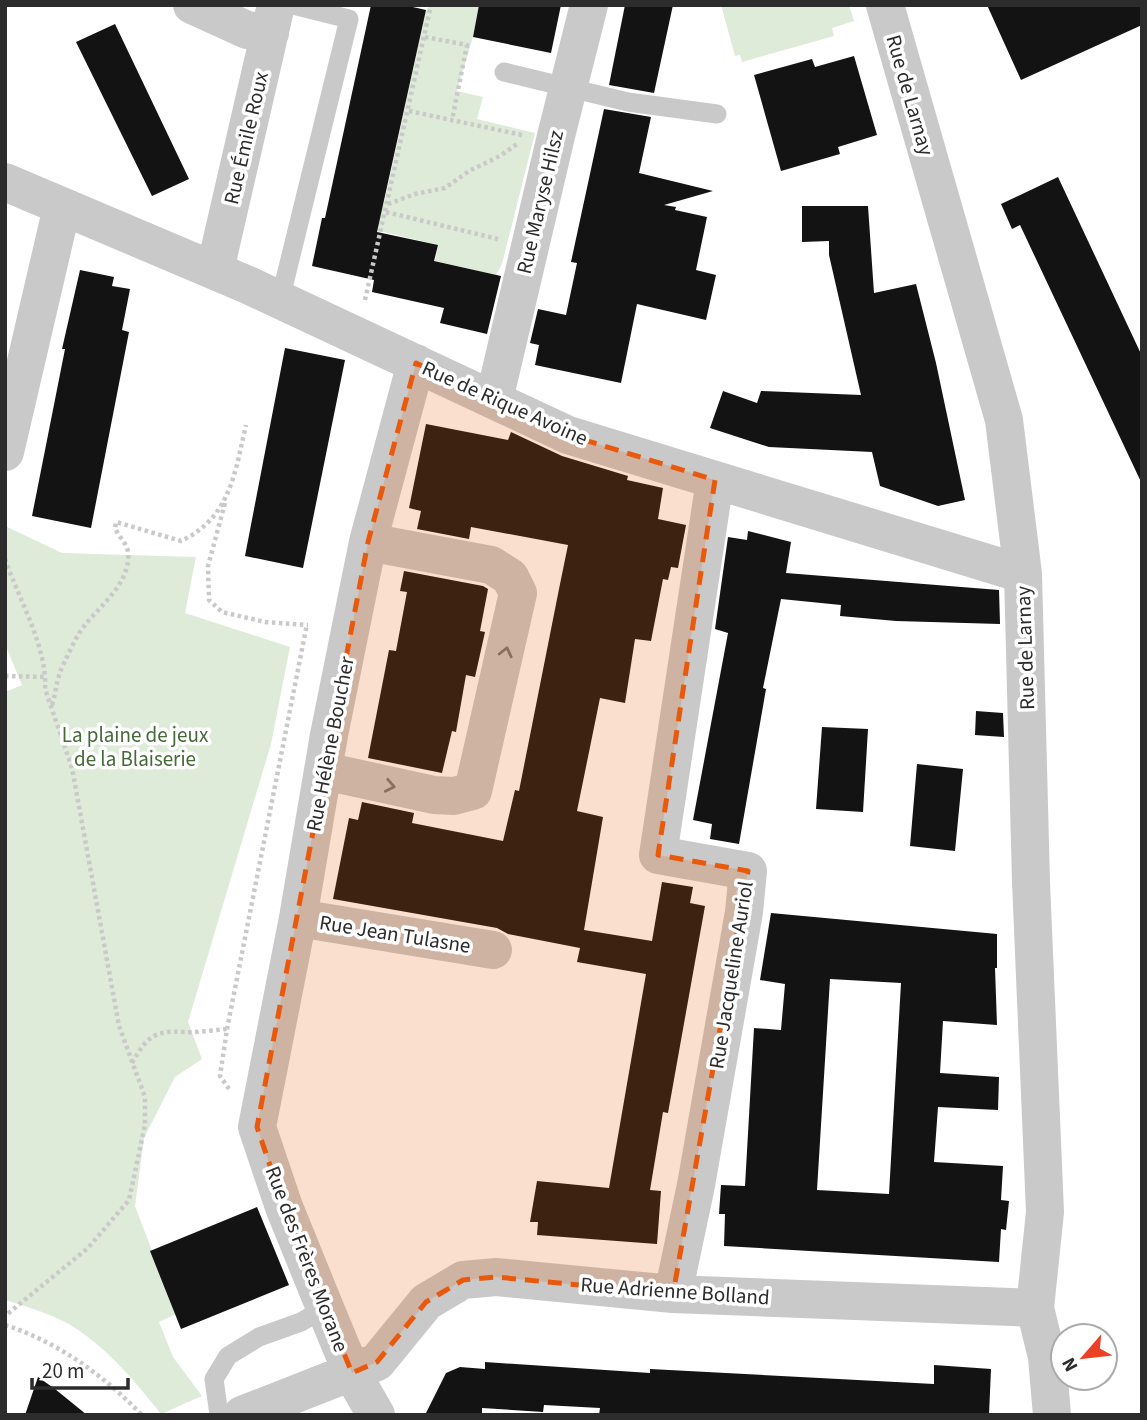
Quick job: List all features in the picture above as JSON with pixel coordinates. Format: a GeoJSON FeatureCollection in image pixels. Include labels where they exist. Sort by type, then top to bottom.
{"type":"FeatureCollection","features":[{"type":"Feature","properties":{"kind":"street"},"geometry":{"type":"LineString","coordinates":[[192,5],[247,30],[279,15]]}},
{"type":"Feature","properties":{"kind":"street","name":"Rue Maryse Hilsz"},"geometry":{"type":"LineString","coordinates":[[494,400],[589,5]]}},
{"type":"Feature","properties":{"kind":"street","name":"Rue de Larnay"},"geometry":{"type":"LineString","coordinates":[[885,5],[1004,420],[1023,574],[1031,882],[1045,1212],[1035,1308],[1047,1357],[1052,1415]]}},
{"type":"Feature","properties":{"kind":"street","name":"Rue Émile Roux"},"geometry":{"type":"LineString","coordinates":[[215,270],[279,15]]}},
{"type":"Feature","properties":{"kind":"street","name":"Rue de Rique Avoine"},"geometry":{"type":"LineString","coordinates":[[5,182],[215,270],[568,435],[1023,574]]}},
{"type":"Feature","properties":{"kind":"street"},"geometry":{"type":"LineString","coordinates":[[5,452],[62,207]]}},
{"type":"Feature","properties":{"kind":"street","name":"Rue Hélène Boucher"},"geometry":{"type":"LineString","coordinates":[[260,1113],[368,541],[416,363]]}},
{"type":"Feature","properties":{"kind":"street","name":"Rue Jacqueline Auriol"},"geometry":{"type":"LineString","coordinates":[[673,1294],[701,1157],[744,912],[748,870],[658,855],[715,481]]}},
{"type":"Feature","properties":{"kind":"street"},"geometry":{"type":"LineString","coordinates":[[324,771],[434,795],[454,796],[473,791],[512,625],[518,593],[510,576],[491,565],[368,541]]}},
{"type":"Feature","properties":{"kind":"street","name":"Rue Jean Tulasne"},"geometry":{"type":"LineString","coordinates":[[298,918],[493,950]]}},
{"type":"Feature","properties":{"kind":"street","name":"Rue des Frères Morane"},"geometry":{"type":"LineString","coordinates":[[252,1413],[352,1373],[284,1207],[260,1113]]}},
{"type":"Feature","properties":{"kind":"street","name":"Rue Adrienne Bolland"},"geometry":{"type":"LineString","coordinates":[[352,1373],[377,1362],[426,1302],[463,1280],[496,1278],[673,1294],[1035,1308]]}},
{"type":"Feature","properties":{"kind":"street"},"geometry":{"type":"LineString","coordinates":[[352,1373],[376,1415]]}},
{"type":"Feature","properties":{"kind":"lane"},"geometry":{"type":"LineString","coordinates":[[279,15],[350,12],[279,300]]}},
{"type":"Feature","properties":{"kind":"lane"},"geometry":{"type":"LineString","coordinates":[[504,72],[628,102],[718,114]]}},
{"type":"Feature","properties":{"kind":"lane"},"geometry":{"type":"LineString","coordinates":[[219,1415],[214,1379],[228,1356],[259,1338],[301,1322],[325,1308]]}},
{"type":"Feature","properties":{"kind":"path"},"geometry":{"type":"LineString","coordinates":[[352,334],[369,290],[432,5]]}},
{"type":"Feature","properties":{"kind":"path"},"geometry":{"type":"LineString","coordinates":[[425,37],[467,45],[452,120]]}},
{"type":"Feature","properties":{"kind":"path"},"geometry":{"type":"LineString","coordinates":[[409,111],[526,135]]}},
{"type":"Feature","properties":{"kind":"path"},"geometry":{"type":"LineString","coordinates":[[388,204],[415,194],[445,188],[469,171],[513,147],[526,135]]}},
{"type":"Feature","properties":{"kind":"path"},"geometry":{"type":"LineString","coordinates":[[524,147],[526,135]]}},
{"type":"Feature","properties":{"kind":"path"},"geometry":{"type":"LineString","coordinates":[[386,212],[502,240]]}},
{"type":"Feature","properties":{"kind":"path"},"geometry":{"type":"LineString","coordinates":[[246,425],[208,566],[209,600],[222,612],[265,622],[352,630]]}},
{"type":"Feature","properties":{"kind":"path"},"geometry":{"type":"LineString","coordinates":[[52,705],[55,683],[72,648],[84,627],[121,580],[128,552],[114,528],[116,522],[181,541],[198,533],[225,502]]}},
{"type":"Feature","properties":{"kind":"path"},"geometry":{"type":"LineString","coordinates":[[5,559],[37,644],[46,677],[45,689],[72,768],[119,1026],[145,1097],[145,1125],[129,1200],[89,1248],[5,1316]]}},
{"type":"Feature","properties":{"kind":"path"},"geometry":{"type":"LineString","coordinates":[[260,1113],[230,1090],[220,1076],[307,624]]}},
{"type":"Feature","properties":{"kind":"path"},"geometry":{"type":"LineString","coordinates":[[5,676],[46,677]]}},
{"type":"Feature","properties":{"kind":"path"},"geometry":{"type":"LineString","coordinates":[[132,1063],[153,1035],[170,1030],[183,1032],[227,1029]]}},
{"type":"Feature","properties":{"kind":"path"},"geometry":{"type":"LineString","coordinates":[[5,1325],[64,1349],[121,1393],[142,1415]]}},
{"type":"Feature","properties":{"kind":"highlighted area"},"geometry":{"type":"Polygon","coordinates":[[[416,363],[568,435],[715,480],[658,855],[748,871],[673,1294],[496,1277],[463,1280],[426,1302],[377,1362],[352,1373],[284,1207],[257,1127],[368,542],[416,363]]]}},
{"type":"Feature","properties":{"kind":"green space"},"geometry":{"type":"Polygon","coordinates":[[[431,5],[479,5],[473,37],[457,91],[483,97],[477,119],[535,133],[502,264],[496,275],[435,261],[438,245],[367,228],[384,203],[426,10],[431,5]]]}},
{"type":"Feature","properties":{"kind":"green space"},"geometry":{"type":"Polygon","coordinates":[[[721,5],[849,5],[854,21],[832,28],[834,36],[742,62],[740,55],[735,56],[721,5]]]}},
{"type":"Feature","properties":{"kind":"green space","name":"La plaine de jeux de la Blaiserie"},"geometry":{"type":"Polygon","coordinates":[[[5,526],[62,553],[196,557],[185,613],[290,647],[271,744],[188,1022],[202,1059],[175,1077],[144,1138],[135,1206],[176,1314],[159,1322],[173,1357],[202,1396],[161,1414],[118,1364],[81,1332],[52,1316],[5,1300],[5,692],[22,685],[5,644],[5,526]]]}},
{"type":"Feature","properties":{"kind":"building"},"geometry":{"type":"Polygon","coordinates":[[[371,5],[404,5],[426,10],[377,232],[438,245],[434,261],[501,276],[487,334],[440,323],[444,308],[372,292],[374,280],[312,266],[371,5]]]}},
{"type":"Feature","properties":{"kind":"building"},"geometry":{"type":"Polygon","coordinates":[[[479,5],[561,5],[551,53],[473,37],[479,5]]]}},
{"type":"Feature","properties":{"kind":"building"},"geometry":{"type":"Polygon","coordinates":[[[625,5],[673,5],[654,93],[609,85],[625,5]]]}},
{"type":"Feature","properties":{"kind":"building"},"geometry":{"type":"Polygon","coordinates":[[[987,5],[1142,5],[1142,25],[1021,80],[987,5]]]}},
{"type":"Feature","properties":{"kind":"building"},"geometry":{"type":"Polygon","coordinates":[[[115,24],[189,179],[152,196],[76,42],[115,24]]]}},
{"type":"Feature","properties":{"kind":"building"},"geometry":{"type":"Polygon","coordinates":[[[854,56],[877,135],[838,147],[840,154],[781,171],[754,75],[812,59],[815,67],[854,56]]]}},
{"type":"Feature","properties":{"kind":"building"},"geometry":{"type":"Polygon","coordinates":[[[604,109],[651,117],[639,173],[713,191],[664,205],[707,217],[696,270],[716,275],[706,320],[637,304],[621,383],[535,365],[539,345],[530,343],[538,309],[566,315],[577,263],[571,262],[604,109]]]}},
{"type":"Feature","properties":{"kind":"building"},"geometry":{"type":"Polygon","coordinates":[[[1058,177],[1142,356],[1142,484],[1020,225],[1012,229],[1001,204],[1058,177]]]}},
{"type":"Feature","properties":{"kind":"building"},"geometry":{"type":"Polygon","coordinates":[[[802,206],[868,206],[874,293],[916,284],[965,500],[938,506],[880,486],[872,452],[769,447],[710,428],[723,391],[757,403],[761,391],[861,395],[829,255],[829,241],[802,242],[802,206]]]}},
{"type":"Feature","properties":{"kind":"building"},"geometry":{"type":"Polygon","coordinates":[[[80,270],[114,277],[112,286],[130,289],[122,330],[129,332],[91,528],[32,516],[65,349],[62,349],[80,270]]]}},
{"type":"Feature","properties":{"kind":"building"},"geometry":{"type":"Polygon","coordinates":[[[285,348],[345,360],[303,568],[245,556],[285,348]]]}},
{"type":"Feature","properties":{"kind":"building"},"geometry":{"type":"Polygon","coordinates":[[[426,424],[508,440],[511,432],[562,456],[628,476],[627,480],[663,488],[658,519],[686,525],[678,568],[671,567],[668,580],[663,579],[651,641],[635,639],[625,703],[600,698],[577,811],[603,817],[584,930],[652,941],[662,882],[693,887],[690,903],[705,906],[668,1113],[663,1112],[650,1190],[661,1191],[657,1244],[537,1235],[538,1222],[530,1222],[537,1181],[609,1188],[646,974],[577,962],[580,948],[508,934],[497,928],[333,899],[349,818],[358,820],[362,802],[414,813],[412,823],[503,841],[515,790],[519,791],[568,545],[471,527],[469,539],[417,529],[421,511],[409,508],[426,424]]]}},
{"type":"Feature","properties":{"kind":"building"},"geometry":{"type":"Polygon","coordinates":[[[748,531],[791,542],[786,573],[999,590],[1000,624],[896,621],[840,616],[841,605],[781,599],[763,688],[766,689],[739,844],[710,839],[712,824],[693,820],[728,633],[715,629],[728,537],[747,540],[748,531]]]}},
{"type":"Feature","properties":{"kind":"building"},"geometry":{"type":"Polygon","coordinates":[[[404,571],[488,589],[480,631],[485,632],[475,677],[466,675],[456,732],[452,731],[442,773],[368,758],[389,650],[396,651],[407,592],[400,591],[404,571]]]}},
{"type":"Feature","properties":{"kind":"building"},"geometry":{"type":"Polygon","coordinates":[[[976,711],[1003,713],[1004,737],[975,735],[976,711]]]}},
{"type":"Feature","properties":{"kind":"building"},"geometry":{"type":"Polygon","coordinates":[[[822,727],[868,729],[863,812],[816,809],[822,727]]]}},
{"type":"Feature","properties":{"kind":"building"},"geometry":{"type":"Polygon","coordinates":[[[917,764],[963,769],[955,851],[910,846],[917,764]]]}},
{"type":"Feature","properties":{"kind":"building"},"geometry":{"type":"Polygon","coordinates":[[[771,913],[997,934],[997,1025],[943,1021],[940,1073],[999,1077],[998,1110],[938,1107],[934,1162],[1003,1166],[1001,1200],[1009,1201],[1006,1230],[1001,1229],[999,1262],[724,1246],[725,1214],[719,1214],[721,1185],[745,1186],[754,1028],[781,1030],[785,984],[760,980],[771,913]],[[830,979],[817,1190],[889,1194],[901,983],[830,979]]]}},
{"type":"Feature","properties":{"kind":"building"},"geometry":{"type":"Polygon","coordinates":[[[257,1207],[289,1285],[181,1329],[150,1251],[257,1207]]]}},
{"type":"Feature","properties":{"kind":"building"},"geometry":{"type":"Polygon","coordinates":[[[485,1362],[650,1373],[650,1369],[934,1384],[934,1365],[991,1369],[989,1415],[599,1415],[600,1408],[544,1405],[543,1412],[482,1408],[482,1415],[425,1415],[446,1373],[460,1367],[485,1369],[485,1362]]]}},
{"type":"Feature","properties":{"kind":"building"},"geometry":{"type":"Polygon","coordinates":[[[38,1377],[55,1389],[87,1415],[25,1415],[38,1377]]]}}]}
